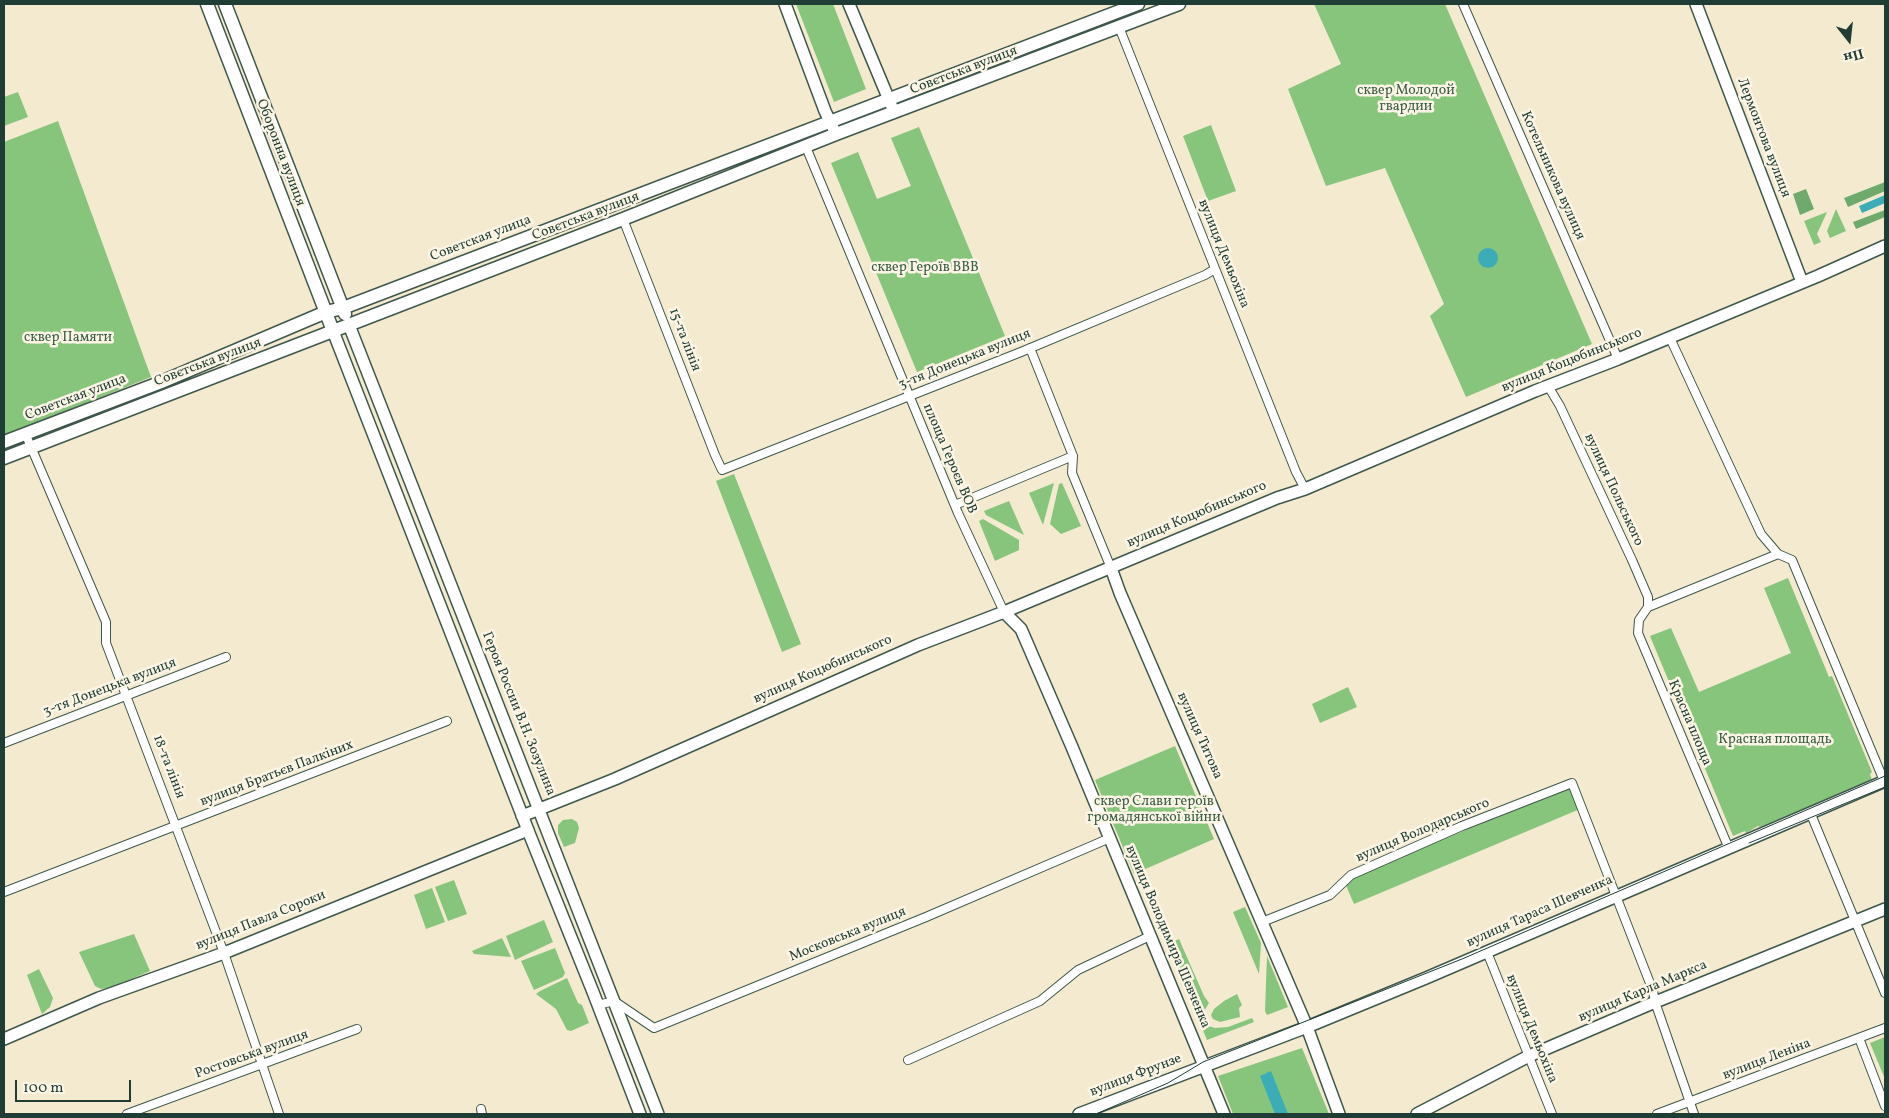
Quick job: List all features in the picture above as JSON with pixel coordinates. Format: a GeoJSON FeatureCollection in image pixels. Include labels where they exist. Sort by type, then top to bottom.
{"type":"FeatureCollection","features":[{"type":"Feature","properties":{"kind":"main road","name":"Оборонна вулиця"},"geometry":{"type":"LineString","coordinates":[[207,4],[333,331]]}},
{"type":"Feature","properties":{"kind":"main road","name":"Оборонна вулиця"},"geometry":{"type":"LineString","coordinates":[[225,4],[349,325]]}},
{"type":"Feature","properties":{"kind":"main road","name":"Советская улица"},"geometry":{"type":"LineString","coordinates":[[4,442],[159,383],[326,312],[343,308],[1138,4]]}},
{"type":"Feature","properties":{"kind":"main road","name":"Совєтська вулиця"},"geometry":{"type":"LineString","coordinates":[[4,458],[623,220],[836,134],[1179,4]]}},
{"type":"Feature","properties":{"kind":"street"},"geometry":{"type":"LineString","coordinates":[[785,4],[836,134]]}},
{"type":"Feature","properties":{"kind":"street"},"geometry":{"type":"LineString","coordinates":[[849,4],[895,113]]}},
{"type":"Feature","properties":{"kind":"street","name":"Котельникова вулиця"},"geometry":{"type":"LineString","coordinates":[[1463,4],[1618,359]]}},
{"type":"Feature","properties":{"kind":"street","name":"Лермонтова вулиця"},"geometry":{"type":"LineString","coordinates":[[1696,4],[1802,282]]}},
{"type":"Feature","properties":{"kind":"street","name":"вулиця Демьохіна"},"geometry":{"type":"LineString","coordinates":[[1119,27],[1305,489]]}},
{"type":"Feature","properties":{"kind":"street","name":"площа Героєв ВОВ"},"geometry":{"type":"LineString","coordinates":[[806,147],[954,505],[1004,612]]}},
{"type":"Feature","properties":{"kind":"street","name":"15-та лінія"},"geometry":{"type":"LineString","coordinates":[[623,220],[722,470]]}},
{"type":"Feature","properties":{"kind":"street","name":"вулиця Коцюбинського"},"geometry":{"type":"LineString","coordinates":[[522,816],[615,779],[918,645],[1004,612],[1277,498],[1305,489],[1548,386],[1670,338],[1885,246]]}},
{"type":"Feature","properties":{"kind":"street","name":"3-тя Донецька вулиця"},"geometry":{"type":"LineString","coordinates":[[722,470],[1030,348],[1205,275],[1215,269]]}},
{"type":"Feature","properties":{"kind":"street","name":"Героя России В.Н. Зозулина"},"geometry":{"type":"LineString","coordinates":[[349,325],[658,1114]]}},
{"type":"Feature","properties":{"kind":"street"},"geometry":{"type":"LineString","coordinates":[[333,331],[640,1114]]}},
{"type":"Feature","properties":{"kind":"street"},"geometry":{"type":"LineString","coordinates":[[1670,338],[1761,534],[1778,554],[1792,560],[1885,781]]}},
{"type":"Feature","properties":{"kind":"street"},"geometry":{"type":"LineString","coordinates":[[1030,348],[1073,456],[1072,473],[1111,568]]}},
{"type":"Feature","properties":{"kind":"street","name":"вулиця Польського"},"geometry":{"type":"LineString","coordinates":[[1548,386],[1560,406],[1632,560],[1646,591],[1648,607]]}},
{"type":"Feature","properties":{"kind":"street","name":"18-та лінія"},"geometry":{"type":"LineString","coordinates":[[25,433],[106,622],[106,643],[224,953],[279,1114]]}},
{"type":"Feature","properties":{"kind":"street"},"geometry":{"type":"LineString","coordinates":[[954,505],[1073,456]]}},
{"type":"Feature","properties":{"kind":"street"},"geometry":{"type":"LineString","coordinates":[[1648,607],[1778,554]]}},
{"type":"Feature","properties":{"kind":"street","name":"вулиця Титова"},"geometry":{"type":"LineString","coordinates":[[1111,568],[1120,594],[1307,1027],[1339,1114]]}},
{"type":"Feature","properties":{"kind":"street","name":"Красна площа"},"geometry":{"type":"LineString","coordinates":[[1648,607],[1639,620],[1638,634],[1727,844],[1727,849]]}},
{"type":"Feature","properties":{"kind":"street","name":"вулиця Володимира Шевченка"},"geometry":{"type":"LineString","coordinates":[[1004,612],[1021,629],[1224,1114]]}},
{"type":"Feature","properties":{"kind":"street","name":"3-тя Донецька вулиця"},"geometry":{"type":"LineString","coordinates":[[4,743],[226,657]]}},
{"type":"Feature","properties":{"kind":"street","name":"вулиця Братьєв Палкіних"},"geometry":{"type":"LineString","coordinates":[[4,892],[447,721]]}},
{"type":"Feature","properties":{"kind":"street","name":"вулиця Тараса Шевченка"},"geometry":{"type":"LineString","coordinates":[[1204,1066],[1307,1027],[1487,952],[1885,781]]}},
{"type":"Feature","properties":{"kind":"street","name":"вулиця Володарського"},"geometry":{"type":"LineString","coordinates":[[1262,922],[1330,895],[1351,875],[1462,826],[1572,783],[1616,895]]}},
{"type":"Feature","properties":{"kind":"street"},"geometry":{"type":"LineString","coordinates":[[1810,812],[1885,993]]}},
{"type":"Feature","properties":{"kind":"street","name":"вулиця Павла Сороки"},"geometry":{"type":"LineString","coordinates":[[4,1039],[99,998],[224,953],[528,830]]}},
{"type":"Feature","properties":{"kind":"street","name":"Московська вулиця"},"geometry":{"type":"LineString","coordinates":[[614,1001],[654,1028],[926,917],[1110,838]]}},
{"type":"Feature","properties":{"kind":"street"},"geometry":{"type":"LineString","coordinates":[[1616,895],[1653,991],[1655,1002],[1694,1114]]}},
{"type":"Feature","properties":{"kind":"street","name":"вулиця Карла Маркса"},"geometry":{"type":"LineString","coordinates":[[1417,1114],[1530,1056],[1655,1002],[1885,909]]}},
{"type":"Feature","properties":{"kind":"street"},"geometry":{"type":"LineString","coordinates":[[908,1060],[1040,1001],[1078,970],[1150,936]]}},
{"type":"Feature","properties":{"kind":"street","name":"вулиця Демьохіна"},"geometry":{"type":"LineString","coordinates":[[1487,952],[1552,1114]]}},
{"type":"Feature","properties":{"kind":"street"},"geometry":{"type":"LineString","coordinates":[[598,1005],[614,1001]]}},
{"type":"Feature","properties":{"kind":"street","name":"вулиця Леніна"},"geometry":{"type":"LineString","coordinates":[[1658,1114],[1885,1028]]}},
{"type":"Feature","properties":{"kind":"street","name":"Ростовська вулиця"},"geometry":{"type":"LineString","coordinates":[[127,1114],[357,1029]]}},
{"type":"Feature","properties":{"kind":"street"},"geometry":{"type":"LineString","coordinates":[[1859,1038],[1885,1106]]}},
{"type":"Feature","properties":{"kind":"street","name":"вулиця Фрунзе"},"geometry":{"type":"LineString","coordinates":[[1079,1114],[1204,1066]]}},
{"type":"Feature","properties":{"kind":"green space"},"geometry":{"type":"Polygon","coordinates":[[[796,4],[833,4],[866,89],[834,102],[796,4]]]}},
{"type":"Feature","properties":{"kind":"green space","name":"сквер Молодой гвардии"},"geometry":{"type":"Polygon","coordinates":[[[1314,4],[1445,4],[1592,344],[1466,397],[1430,316],[1444,304],[1385,168],[1326,186],[1288,89],[1341,64],[1314,4]]]}},
{"type":"Feature","properties":{"kind":"green space"},"geometry":{"type":"Polygon","coordinates":[[[18,92],[28,117],[4,126],[4,97],[18,92]]]}},
{"type":"Feature","properties":{"kind":"green space","name":"сквер Памяти"},"geometry":{"type":"Polygon","coordinates":[[[58,121],[151,377],[4,436],[4,142],[58,121]]]}},
{"type":"Feature","properties":{"kind":"green space"},"geometry":{"type":"Polygon","coordinates":[[[1211,125],[1236,191],[1208,201],[1183,136],[1211,125]]]}},
{"type":"Feature","properties":{"kind":"green space","name":"сквер Героїв ВВВ"},"geometry":{"type":"Polygon","coordinates":[[[919,127],[1005,336],[917,372],[831,163],[858,152],[877,199],[911,186],[891,138],[919,127]]]}},
{"type":"Feature","properties":{"kind":"green space"},"geometry":{"type":"Polygon","coordinates":[[[1885,182],[1885,191],[1848,207],[1844,198],[1885,182]]]}},
{"type":"Feature","properties":{"kind":"green space"},"geometry":{"type":"Polygon","coordinates":[[[1806,189],[1814,209],[1800,215],[1793,194],[1806,189]]]}},
{"type":"Feature","properties":{"kind":"green space"},"geometry":{"type":"Polygon","coordinates":[[[1836,209],[1846,231],[1830,238],[1827,231],[1836,209]]]}},
{"type":"Feature","properties":{"kind":"green space"},"geometry":{"type":"Polygon","coordinates":[[[1885,210],[1885,217],[1856,229],[1853,222],[1885,210]]]}},
{"type":"Feature","properties":{"kind":"green space"},"geometry":{"type":"Polygon","coordinates":[[[1827,212],[1817,234],[1821,242],[1814,245],[1804,221],[1827,212]]]}},
{"type":"Feature","properties":{"kind":"green space"},"geometry":{"type":"Polygon","coordinates":[[[734,474],[801,644],[782,652],[716,481],[734,474]]]}},
{"type":"Feature","properties":{"kind":"green space"},"geometry":{"type":"Polygon","coordinates":[[[1054,483],[1043,525],[1029,493],[1054,483]]]}},
{"type":"Feature","properties":{"kind":"green space"},"geometry":{"type":"Polygon","coordinates":[[[1062,483],[1081,526],[1061,534],[1050,524],[1059,484],[1062,483]]]}},
{"type":"Feature","properties":{"kind":"green space"},"geometry":{"type":"Polygon","coordinates":[[[1009,501],[1024,535],[986,515],[984,511],[1009,501]]]}},
{"type":"Feature","properties":{"kind":"green space"},"geometry":{"type":"Polygon","coordinates":[[[983,519],[1019,540],[1019,550],[995,561],[979,521],[983,519]]]}},
{"type":"Feature","properties":{"kind":"green space","name":"Красная площадь"},"geometry":{"type":"Polygon","coordinates":[[[1788,578],[1829,677],[1832,676],[1872,772],[1870,774],[1872,780],[1760,827],[1758,826],[1746,833],[1745,831],[1733,836],[1650,636],[1671,628],[1699,692],[1791,653],[1764,588],[1788,578]]]}},
{"type":"Feature","properties":{"kind":"green space"},"geometry":{"type":"Polygon","coordinates":[[[1348,687],[1357,707],[1320,723],[1312,704],[1348,687]]]}},
{"type":"Feature","properties":{"kind":"green space","name":"сквер Слави героїв громадянської війни"},"geometry":{"type":"Polygon","coordinates":[[[1175,746],[1214,839],[1134,874],[1095,780],[1175,746]]]}},
{"type":"Feature","properties":{"kind":"green space"},"geometry":{"type":"Polygon","coordinates":[[[1571,786],[1580,809],[1354,904],[1344,881],[1571,786]]]}},
{"type":"Feature","properties":{"kind":"green space"},"geometry":{"type":"Polygon","coordinates":[[[572,819],[577,822],[579,828],[575,843],[564,847],[558,833],[558,825],[563,820],[572,819]]]}},
{"type":"Feature","properties":{"kind":"green space"},"geometry":{"type":"Polygon","coordinates":[[[454,880],[467,914],[448,921],[435,887],[454,880]]]}},
{"type":"Feature","properties":{"kind":"green space"},"geometry":{"type":"Polygon","coordinates":[[[432,888],[445,922],[426,929],[414,895],[432,888]]]}},
{"type":"Feature","properties":{"kind":"green space"},"geometry":{"type":"Polygon","coordinates":[[[1245,907],[1261,943],[1259,974],[1233,912],[1245,907]]]}},
{"type":"Feature","properties":{"kind":"green space"},"geometry":{"type":"Polygon","coordinates":[[[544,920],[553,942],[515,960],[506,936],[544,920]]]}},
{"type":"Feature","properties":{"kind":"green space"},"geometry":{"type":"Polygon","coordinates":[[[134,934],[150,971],[113,987],[101,989],[95,986],[79,952],[134,934]]]}},
{"type":"Feature","properties":{"kind":"green space"},"geometry":{"type":"Polygon","coordinates":[[[502,938],[511,957],[474,954],[472,951],[502,938]]]}},
{"type":"Feature","properties":{"kind":"green space"},"geometry":{"type":"Polygon","coordinates":[[[1179,939],[1204,996],[1209,1003],[1203,1013],[1205,1025],[1215,1028],[1228,1027],[1252,1018],[1254,1022],[1207,1040],[1167,944],[1179,939]]]}},
{"type":"Feature","properties":{"kind":"green space"},"geometry":{"type":"Polygon","coordinates":[[[555,948],[565,973],[563,977],[534,990],[521,961],[555,948]]]}},
{"type":"Feature","properties":{"kind":"green space"},"geometry":{"type":"Polygon","coordinates":[[[1267,956],[1288,1007],[1267,1015],[1265,1011],[1267,956]]]}},
{"type":"Feature","properties":{"kind":"green space"},"geometry":{"type":"Polygon","coordinates":[[[39,969],[53,998],[50,1007],[42,1014],[27,975],[39,969]]]}},
{"type":"Feature","properties":{"kind":"green space"},"geometry":{"type":"Polygon","coordinates":[[[567,978],[578,1003],[582,1005],[589,1023],[571,1031],[567,1030],[556,1009],[536,994],[567,978]]]}},
{"type":"Feature","properties":{"kind":"green space"},"geometry":{"type":"Polygon","coordinates":[[[1237,994],[1242,1005],[1239,1008],[1240,1017],[1220,1022],[1213,1019],[1211,1015],[1214,1009],[1237,994]]]}},
{"type":"Feature","properties":{"kind":"green space"},"geometry":{"type":"Polygon","coordinates":[[[1885,1037],[1885,1079],[1870,1043],[1885,1037]]]}},
{"type":"Feature","properties":{"kind":"green space"},"geometry":{"type":"Polygon","coordinates":[[[1302,1048],[1329,1114],[1233,1114],[1218,1076],[1302,1048]]]}},
{"type":"Feature","properties":{"kind":"water"},"geometry":{"type":"Polygon","coordinates":[[[1885,195],[1885,203],[1862,213],[1859,206],[1885,195]]]}},
{"type":"Feature","properties":{"kind":"water"},"geometry":{"type":"Polygon","coordinates":[[[1484,248],[1492,248],[1498,254],[1498,262],[1492,268],[1484,268],[1478,262],[1478,254],[1484,248]]]}},
{"type":"Feature","properties":{"kind":"water"},"geometry":{"type":"Polygon","coordinates":[[[1271,1071],[1288,1114],[1275,1114],[1260,1076],[1271,1071]]]}},
{"type":"Feature","properties":{"kind":"tram line"},"geometry":{"type":"LineString","coordinates":[[1096,1114],[1168,1083],[1203,1062],[1462,959],[1885,776]]}},
{"type":"Feature","properties":{"kind":"tram line"},"geometry":{"type":"LineString","coordinates":[[1749,843],[1885,787]]}}]}
